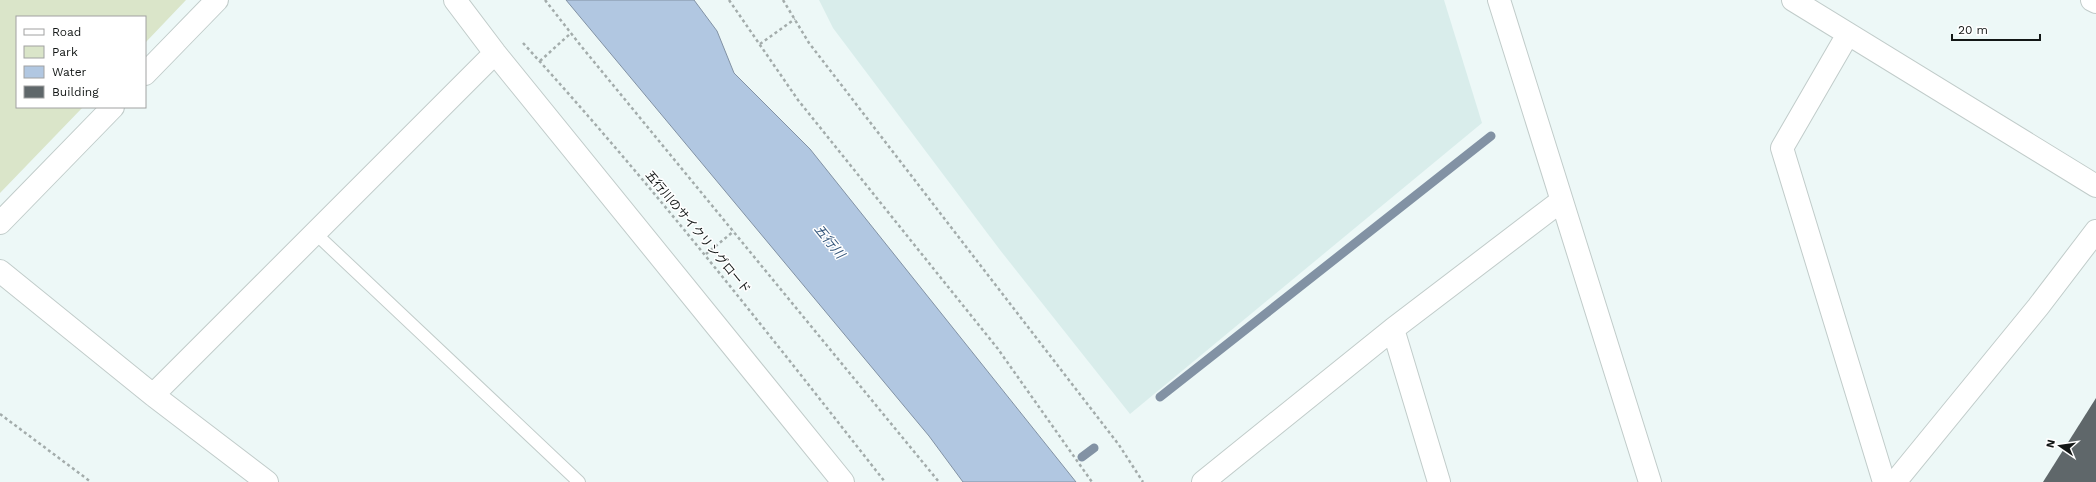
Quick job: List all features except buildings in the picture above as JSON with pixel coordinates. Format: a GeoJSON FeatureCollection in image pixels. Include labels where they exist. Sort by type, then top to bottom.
{"type":"FeatureCollection","features":[{"type":"Feature","properties":{"kind":"street"},"geometry":{"type":"LineString","coordinates":[[146,73],[217,0]]}},
{"type":"Feature","properties":{"kind":"street"},"geometry":{"type":"LineString","coordinates":[[455,0],[495,53],[843,482]]}},
{"type":"Feature","properties":{"kind":"street"},"geometry":{"type":"LineString","coordinates":[[1499,0],[1650,482]]}},
{"type":"Feature","properties":{"kind":"street"},"geometry":{"type":"LineString","coordinates":[[1793,0],[2096,186]]}},
{"type":"Feature","properties":{"kind":"street"},"geometry":{"type":"LineString","coordinates":[[2092,0],[2096,2]]}},
{"type":"Feature","properties":{"kind":"street"},"geometry":{"type":"LineString","coordinates":[[1848,34],[1782,148],[1884,482]]}},
{"type":"Feature","properties":{"kind":"street"},"geometry":{"type":"LineString","coordinates":[[153,395],[495,53]]}},
{"type":"Feature","properties":{"kind":"street"},"geometry":{"type":"LineString","coordinates":[[0,224],[112,108]]}},
{"type":"Feature","properties":{"kind":"street"},"geometry":{"type":"LineString","coordinates":[[1203,482],[1393,329],[1561,201]]}},
{"type":"Feature","properties":{"kind":"street"},"geometry":{"type":"LineString","coordinates":[[1895,482],[2038,307],[2096,231]]}},
{"type":"Feature","properties":{"kind":"street"},"geometry":{"type":"LineString","coordinates":[[0,272],[153,395],[267,482]]}},
{"type":"Feature","properties":{"kind":"street"},"geometry":{"type":"LineString","coordinates":[[1393,329],[1439,482]]}},
{"type":"Feature","properties":{"kind":"lane"},"geometry":{"type":"LineString","coordinates":[[315,233],[579,482]]}},
{"type":"Feature","properties":{"kind":"path"},"geometry":{"type":"LineString","coordinates":[[545,0],[939,482]]}},
{"type":"Feature","properties":{"kind":"path"},"geometry":{"type":"LineString","coordinates":[[729,0],[798,100],[998,349],[1092,482]]}},
{"type":"Feature","properties":{"kind":"path"},"geometry":{"type":"LineString","coordinates":[[783,0],[808,43],[1119,444],[1143,482]]}},
{"type":"Feature","properties":{"kind":"path"},"geometry":{"type":"LineString","coordinates":[[760,44],[794,19]]}},
{"type":"Feature","properties":{"kind":"path"},"geometry":{"type":"LineString","coordinates":[[540,61],[571,33]]}},
{"type":"Feature","properties":{"kind":"path","name":"五行川のサイクリングロード"},"geometry":{"type":"LineString","coordinates":[[519,38],[706,254],[885,482]]}},
{"type":"Feature","properties":{"kind":"path"},"geometry":{"type":"LineString","coordinates":[[706,254],[734,231]]}},
{"type":"Feature","properties":{"kind":"path"},"geometry":{"type":"LineString","coordinates":[[0,414],[91,482]]}},
{"type":"Feature","properties":{"kind":"shaded area"},"geometry":{"type":"Polygon","coordinates":[[[819,0],[1444,0],[1482,123],[1130,414],[1000,250],[833,28],[819,0]]]}},
{"type":"Feature","properties":{"kind":"green space"},"geometry":{"type":"Polygon","coordinates":[[[0,0],[186,0],[146,42],[146,16],[16,16],[16,108],[82,108],[0,193],[0,0]]]}},
{"type":"Feature","properties":{"kind":"water","name":"五行川"},"geometry":{"type":"Polygon","coordinates":[[[566,0],[694,0],[717,31],[734,73],[810,149],[1076,482],[963,482],[929,436],[566,0]]]}},
{"type":"Feature","properties":{"kind":"waterway"},"geometry":{"type":"LineString","coordinates":[[1160,397],[1491,136]]}},
{"type":"Feature","properties":{"kind":"waterway"},"geometry":{"type":"LineString","coordinates":[[1082,457],[1094,448]]}}]}
